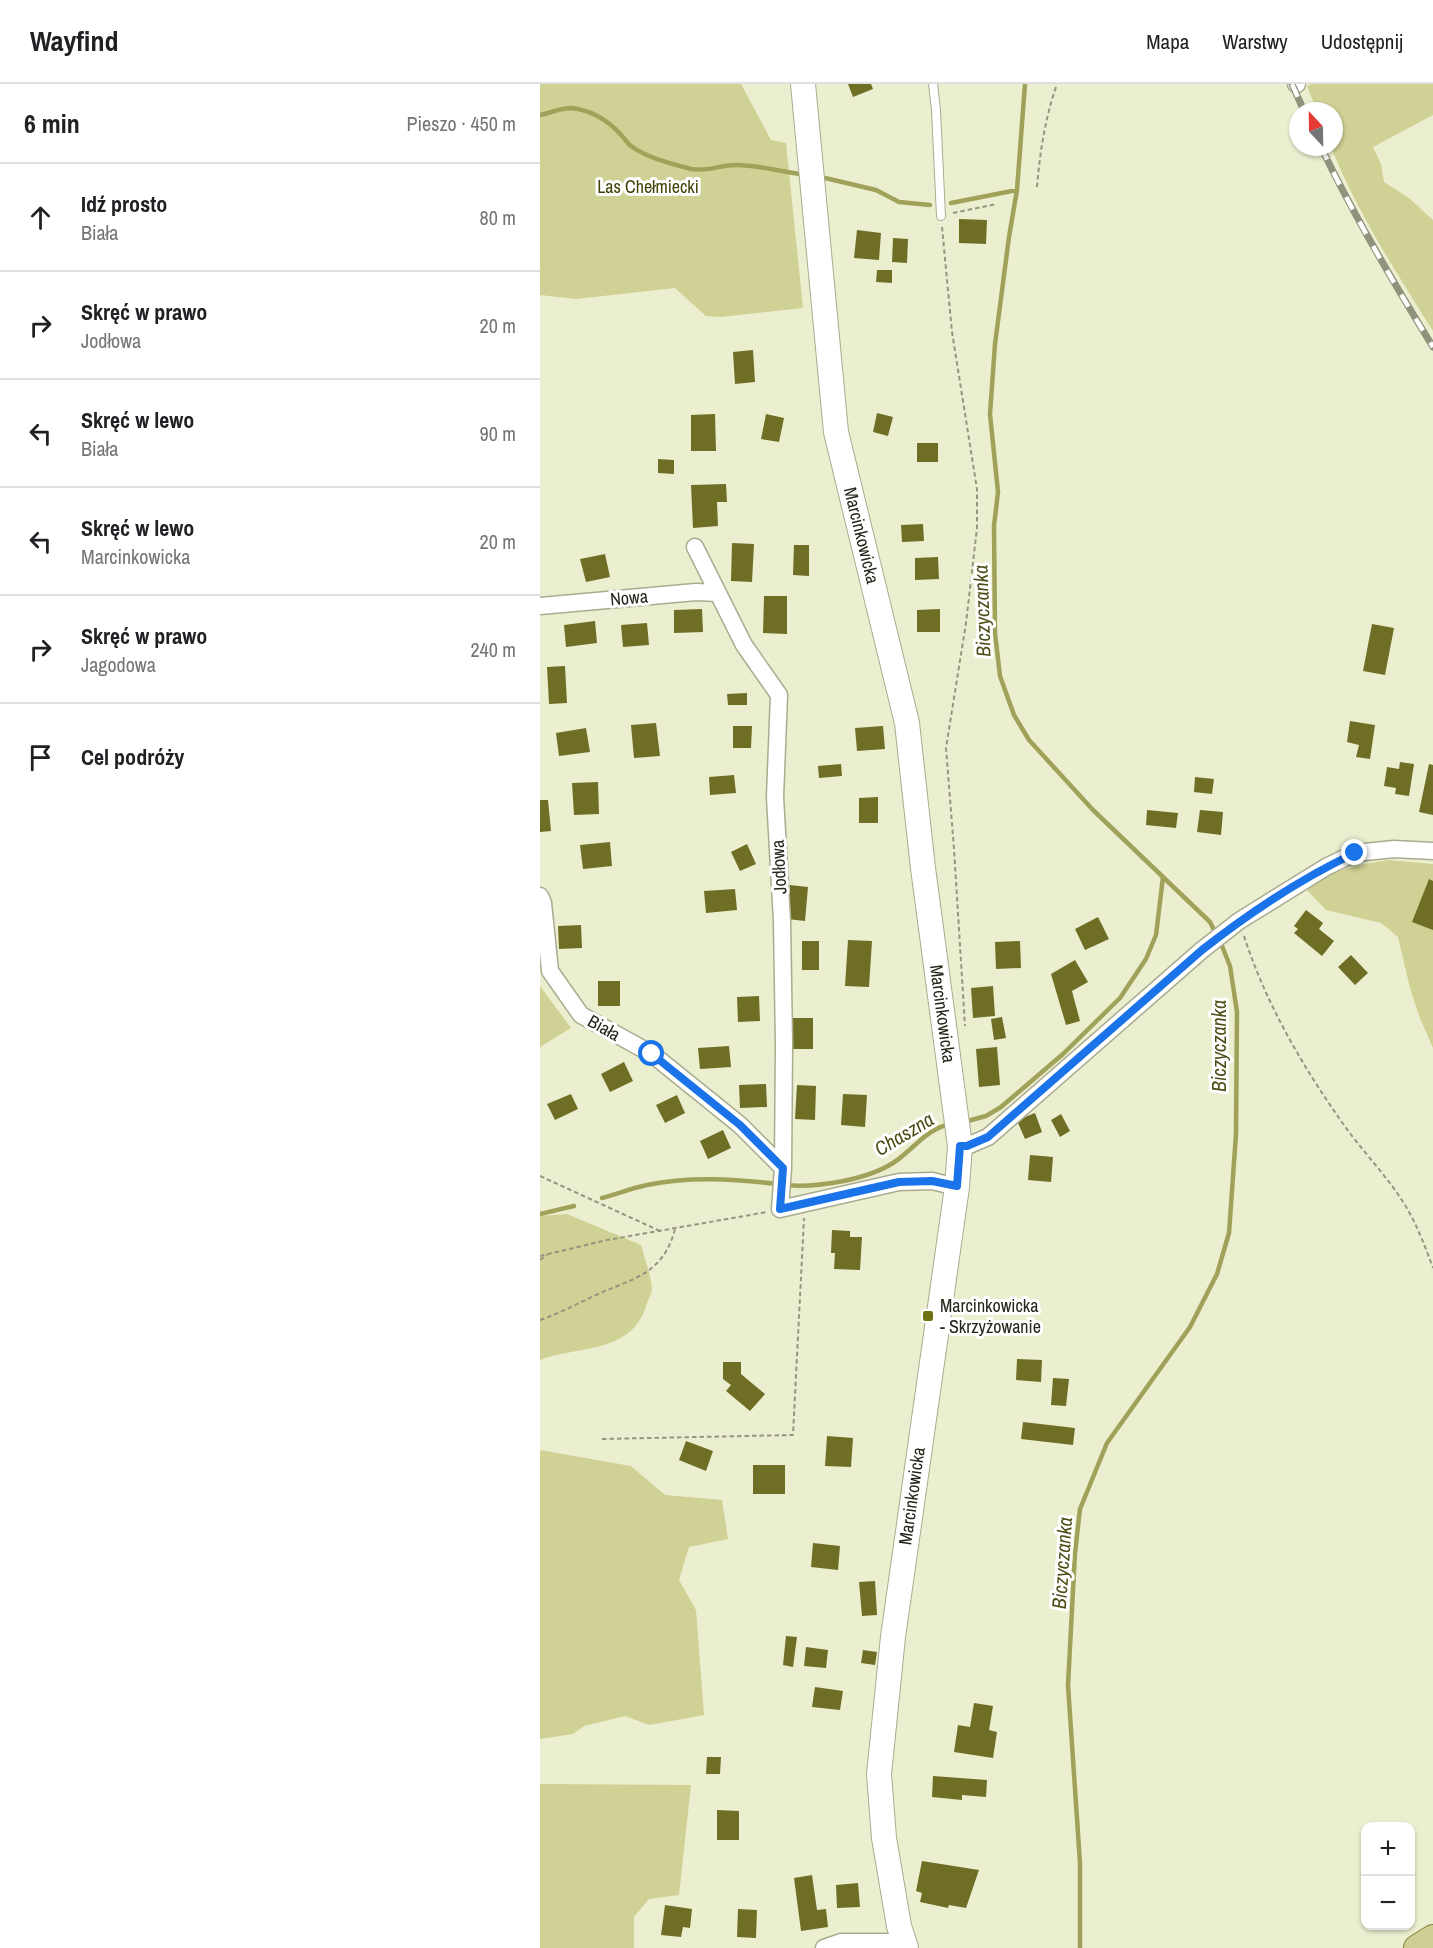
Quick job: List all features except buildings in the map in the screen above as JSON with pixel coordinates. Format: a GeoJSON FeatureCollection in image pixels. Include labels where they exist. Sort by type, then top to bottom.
{"type":"FeatureCollection","features":[{"type":"Feature","properties":{"kind":"main road"},"geometry":{"type":"LineString","coordinates":[[1417,1948],[1433,1938]]}},
{"type":"Feature","properties":{"kind":"street","name":"Marcinkowicka"},"geometry":{"type":"LineString","coordinates":[[803,84],[836,432],[907,723],[922,868],[958,1131],[957,1186],[892,1637],[879,1774],[884,1838],[899,1926],[905,1945]]}},
{"type":"Feature","properties":{"kind":"street","name":"Jodłowa"},"geometry":{"type":"LineString","coordinates":[[695,547],[744,645],[779,695],[775,798],[782,932],[782,1187]]}},
{"type":"Feature","properties":{"kind":"street","name":"Nowa"},"geometry":{"type":"LineString","coordinates":[[540,606],[696,592],[718,593]]}},
{"type":"Feature","properties":{"kind":"street"},"geometry":{"type":"LineString","coordinates":[[958,1131],[967,1146],[988,1137],[1237,922],[1326,867],[1355,853],[1394,849],[1433,851]]}},
{"type":"Feature","properties":{"kind":"street","name":"Biała"},"geometry":{"type":"LineString","coordinates":[[540,896],[543,903],[550,971],[581,1015],[652,1054],[740,1125],[782,1187]]}},
{"type":"Feature","properties":{"kind":"street"},"geometry":{"type":"LineString","coordinates":[[782,1187],[805,1204],[899,1182],[932,1181],[957,1186]]}},
{"type":"Feature","properties":{"kind":"street"},"geometry":{"type":"LineString","coordinates":[[824,1948],[841,1942],[905,1945]]}},
{"type":"Feature","properties":{"kind":"lane"},"geometry":{"type":"LineString","coordinates":[[933,84],[940,216]]}},
{"type":"Feature","properties":{"kind":"path"},"geometry":{"type":"LineString","coordinates":[[1037,187],[1044,130],[1057,84]]}},
{"type":"Feature","properties":{"kind":"path"},"geometry":{"type":"LineString","coordinates":[[965,1026],[946,748],[966,623],[976,528],[977,489],[952,332],[940,216],[997,204]]}},
{"type":"Feature","properties":{"kind":"path"},"geometry":{"type":"LineString","coordinates":[[1237,922],[1263,989],[1300,1058],[1339,1119],[1405,1204],[1420,1233],[1433,1268]]}},
{"type":"Feature","properties":{"kind":"path"},"geometry":{"type":"LineString","coordinates":[[540,1176],[662,1232]]}},
{"type":"Feature","properties":{"kind":"path"},"geometry":{"type":"LineString","coordinates":[[540,1258],[607,1240],[675,1229],[782,1187]]}},
{"type":"Feature","properties":{"kind":"path"},"geometry":{"type":"LineString","coordinates":[[602,1439],[793,1435],[805,1204]]}},
{"type":"Feature","properties":{"kind":"path"},"geometry":{"type":"LineString","coordinates":[[540,1320],[564,1312],[640,1277],[660,1261],[671,1244],[675,1229]]}},
{"type":"Feature","properties":{"kind":"green space","name":"Las Chełmiecki"},"geometry":{"type":"Polygon","coordinates":[[[540,84],[741,84],[771,140],[786,143],[803,308],[720,317],[706,316],[675,288],[576,299],[540,295],[540,84]]]}},
{"type":"Feature","properties":{"kind":"green space"},"geometry":{"type":"Polygon","coordinates":[[[1312,84],[1433,84],[1433,115],[1373,147],[1381,164],[1384,182],[1409,198],[1433,220],[1433,331],[1378,241],[1335,156],[1343,156],[1343,102],[1313,102],[1307,86],[1312,84]]]}},
{"type":"Feature","properties":{"kind":"green space"},"geometry":{"type":"Polygon","coordinates":[[[1388,860],[1433,864],[1433,1048],[1410,988],[1398,937],[1381,923],[1326,910],[1307,890],[1335,873],[1388,860]]]}},
{"type":"Feature","properties":{"kind":"green space"},"geometry":{"type":"Polygon","coordinates":[[[540,986],[571,1028],[540,1047],[540,986]]]}},
{"type":"Feature","properties":{"kind":"green space"},"geometry":{"type":"Polygon","coordinates":[[[567,1214],[641,1245],[652,1290],[638,1322],[628,1333],[601,1346],[540,1360],[540,1216],[567,1214]]]}},
{"type":"Feature","properties":{"kind":"green space"},"geometry":{"type":"Polygon","coordinates":[[[540,1450],[631,1466],[665,1495],[722,1500],[728,1539],[689,1547],[679,1580],[696,1610],[704,1715],[649,1725],[625,1716],[584,1726],[573,1734],[540,1739],[540,1450]]]}},
{"type":"Feature","properties":{"kind":"green space"},"geometry":{"type":"Polygon","coordinates":[[[540,1784],[691,1785],[679,1895],[649,1899],[634,1917],[634,1948],[540,1948],[540,1784]]]}},
{"type":"Feature","properties":{"kind":"waterway","name":"Biczyczanka"},"geometry":{"type":"LineString","coordinates":[[1025,84],[1017,190],[995,344],[990,414],[998,492],[994,526],[995,633],[1000,676],[1014,715],[1029,740],[1093,810],[1210,922],[1216,934]]}},
{"type":"Feature","properties":{"kind":"waterway"},"geometry":{"type":"LineString","coordinates":[[540,115],[567,108],[586,111],[605,121],[630,145],[644,154],[691,169],[702,170],[744,165],[799,174]]}},
{"type":"Feature","properties":{"kind":"waterway"},"geometry":{"type":"LineString","coordinates":[[825,178],[876,190],[899,202],[930,205]]}},
{"type":"Feature","properties":{"kind":"waterway"},"geometry":{"type":"LineString","coordinates":[[951,203],[1017,190]]}},
{"type":"Feature","properties":{"kind":"waterway","name":"Chaszna"},"geometry":{"type":"LineString","coordinates":[[964,1122],[986,1116],[1001,1107],[1063,1054],[1120,998],[1146,959],[1156,935],[1163,877]]}},
{"type":"Feature","properties":{"kind":"waterway","name":"Biczyczanka"},"geometry":{"type":"LineString","coordinates":[[1080,1948],[1080,1863],[1068,1685],[1075,1553],[1080,1509],[1107,1443],[1190,1327],[1217,1274],[1229,1233],[1236,1134],[1237,1012],[1230,966],[1220,941]]}},
{"type":"Feature","properties":{"kind":"waterway","name":"Chaszna"},"geometry":{"type":"LineString","coordinates":[[785,1185],[826,1184],[869,1174],[893,1163],[926,1135],[950,1124]]}},
{"type":"Feature","properties":{"kind":"waterway","name":"Chaszna"},"geometry":{"type":"LineString","coordinates":[[602,1198],[641,1186],[679,1180],[728,1180],[777,1184]]}},
{"type":"Feature","properties":{"kind":"waterway","name":"Chaszna"},"geometry":{"type":"LineString","coordinates":[[540,1214],[574,1206]]}},
{"type":"Feature","properties":{"kind":"railway"},"geometry":{"type":"LineString","coordinates":[[1292,84],[1300,102]]}},
{"type":"Feature","properties":{"kind":"railway"},"geometry":{"type":"LineString","coordinates":[[1326,156],[1374,248],[1433,347]]}},
{"type":"Feature","properties":{"kind":"place","name":"Marcinkowicka - Skrzyżowanie"},"geometry":{"type":"Point","coordinates":[928,1316]}},
{"type":"Feature","properties":{"kind":"route"},"geometry":{"type":"LineString","coordinates":[[652,1054],[740,1125],[783,1168],[780,1209],[899,1182],[932,1181],[957,1186],[960,1146],[967,1146],[988,1137],[1202,950],[1235,924],[1326,867],[1355,853]]}}]}
